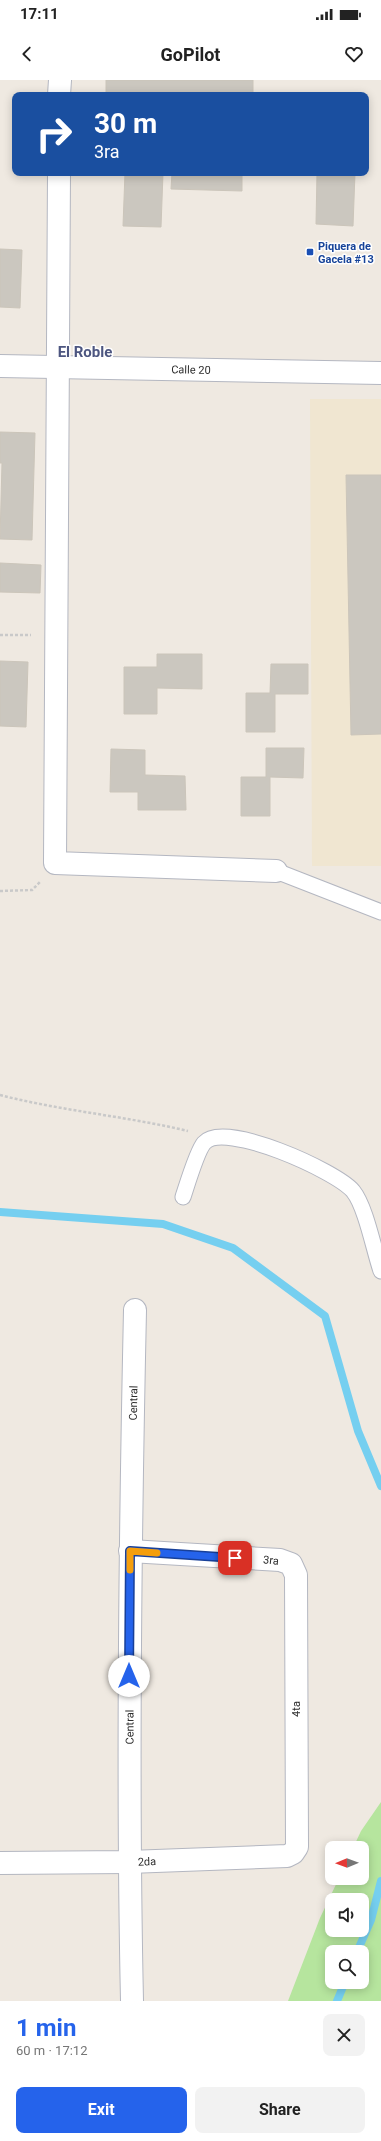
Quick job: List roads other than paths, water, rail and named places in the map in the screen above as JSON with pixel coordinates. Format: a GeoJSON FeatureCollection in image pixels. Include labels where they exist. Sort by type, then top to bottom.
{"type":"FeatureCollection","features":[{"type":"Feature","properties":{"kind":"street"},"geometry":{"type":"LineString","coordinates":[[60,80],[60,92]]}},
{"type":"Feature","properties":{"kind":"street"},"geometry":{"type":"LineString","coordinates":[[59,176],[55,863],[276,871]]}},
{"type":"Feature","properties":{"kind":"street","name":"Calle 20"},"geometry":{"type":"LineString","coordinates":[[0,366],[381,373]]}},
{"type":"Feature","properties":{"kind":"street","name":"Central"},"geometry":{"type":"LineString","coordinates":[[132,2001],[129,1862],[130,1551],[134,1310]]}},
{"type":"Feature","properties":{"kind":"street","name":"3ra"},"geometry":{"type":"LineString","coordinates":[[130,1551],[280,1560],[291,1564]]}},
{"type":"Feature","properties":{"kind":"street","name":"4ta"},"geometry":{"type":"LineString","coordinates":[[291,1564],[296,1575],[297,1847],[293,1853]]}},
{"type":"Feature","properties":{"kind":"street","name":"2da"},"geometry":{"type":"LineString","coordinates":[[0,1863],[129,1862],[287,1856],[293,1853]]}},
{"type":"Feature","properties":{"kind":"lane"},"geometry":{"type":"LineString","coordinates":[[276,871],[381,912]]}},
{"type":"Feature","properties":{"kind":"lane"},"geometry":{"type":"LineString","coordinates":[[183,1196],[204,1143],[213,1137],[235,1138],[274,1149],[328,1172],[345,1183],[354,1192],[363,1212],[381,1272]]}},
{"type":"Feature","properties":{"kind":"waterway"},"geometry":{"type":"LineString","coordinates":[[0,1212],[163,1224],[233,1248],[325,1316],[358,1431],[381,1486]]}},
{"type":"Feature","properties":{"kind":"waterway"},"geometry":{"type":"LineString","coordinates":[[360,1945],[371,1920],[381,1881]]}},
{"type":"Feature","properties":{"kind":"waterway"},"geometry":{"type":"LineString","coordinates":[[337,2001],[342,1989]]}},
{"type":"Feature","properties":{"kind":"place","name":"Piquera de Gacela #13"},"geometry":{"type":"Point","coordinates":[310,252]}},
{"type":"Feature","properties":{"kind":"district","name":"El Roble"},"geometry":{"type":"Point","coordinates":[85,352]}}]}
